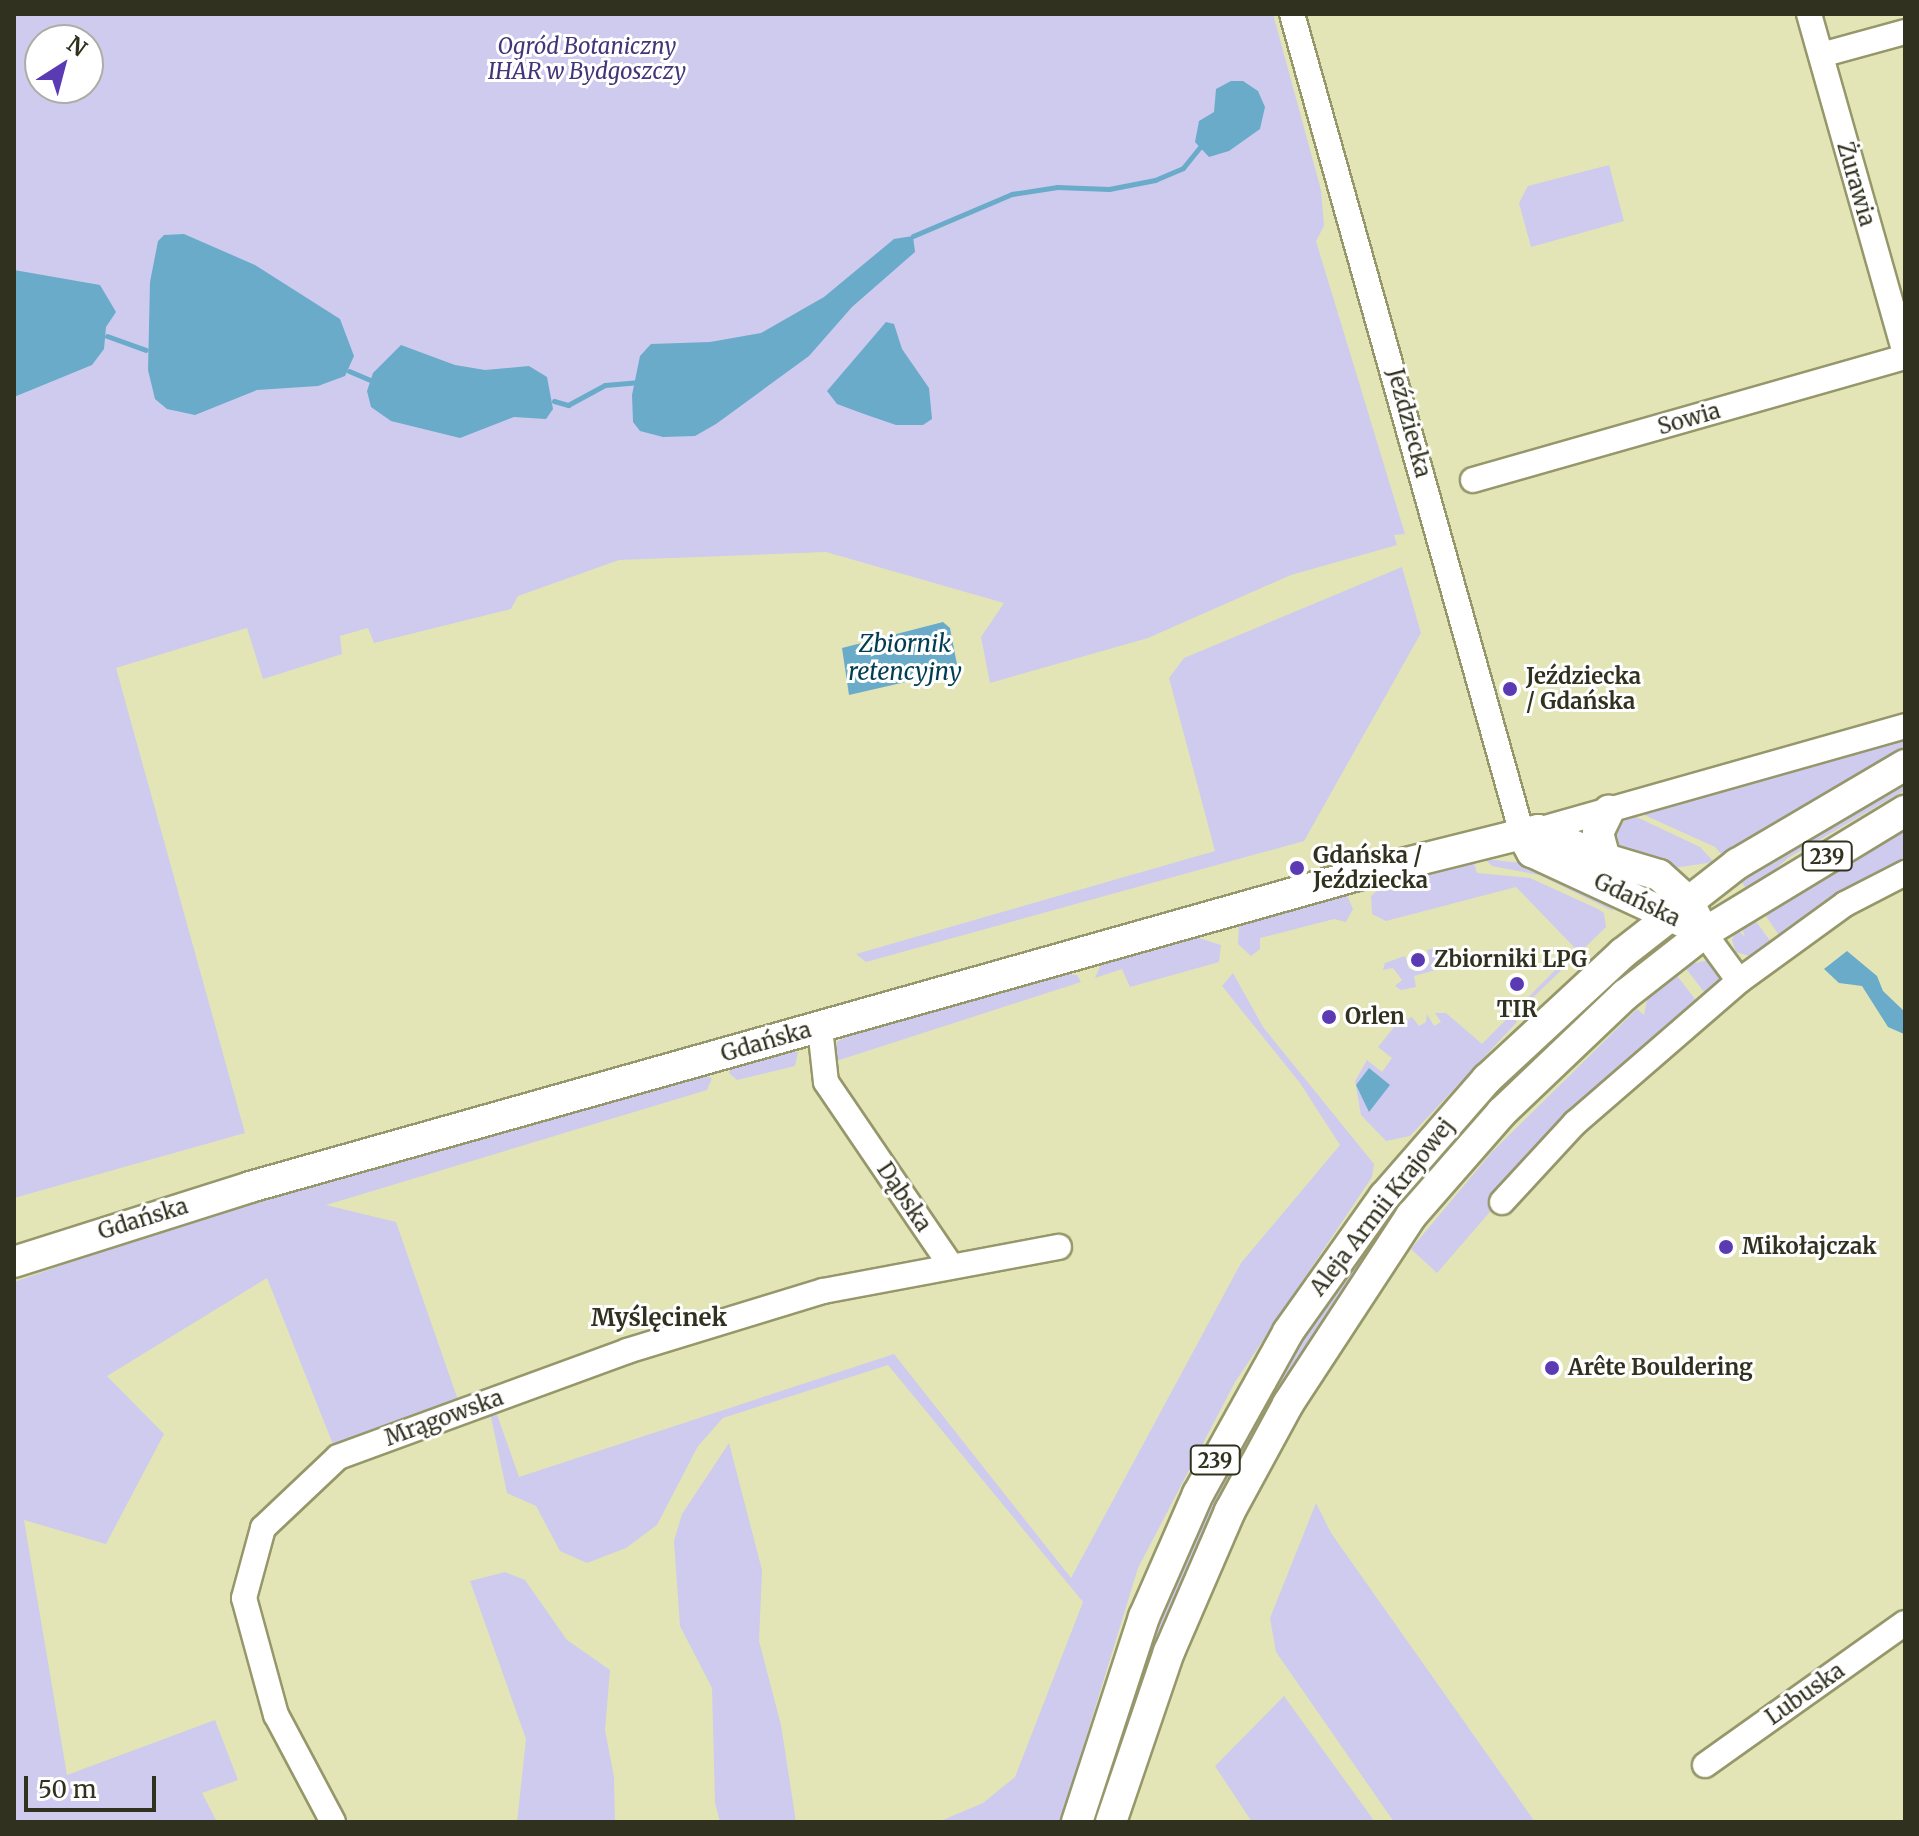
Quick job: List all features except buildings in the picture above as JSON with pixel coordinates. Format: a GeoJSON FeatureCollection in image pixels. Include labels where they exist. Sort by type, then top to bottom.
{"type":"FeatureCollection","features":[{"type":"Feature","properties":{"kind":"main road","name":"Aleja Armii Krajowej"},"geometry":{"type":"LineString","coordinates":[[1077,1822],[1124,1673],[1181,1529],[1288,1332],[1363,1223],[1431,1139],[1533,1034],[1623,953],[1680,908],[1794,827],[1905,765]]}},
{"type":"Feature","properties":{"kind":"main road"},"geometry":{"type":"LineString","coordinates":[[1609,810],[1598,833],[1606,872],[1624,909],[1623,953]]}},
{"type":"Feature","properties":{"kind":"main road","name":"Aleja Armii Krajowej"},"geometry":{"type":"LineString","coordinates":[[1111,1822],[1169,1652],[1230,1511],[1288,1404],[1388,1248],[1442,1179],[1530,1084],[1625,995],[1704,933],[1905,811]]}},
{"type":"Feature","properties":{"kind":"main road","name":"Gdańska"},"geometry":{"type":"LineString","coordinates":[[14,1262],[250,1187],[1354,876],[1530,832],[1606,872],[1659,875],[1680,908],[1704,933]]}},
{"type":"Feature","properties":{"kind":"street","name":"Jeździecka"},"geometry":{"type":"LineString","coordinates":[[1292,14],[1530,832]]}},
{"type":"Feature","properties":{"kind":"street","name":"Żurawia"},"geometry":{"type":"LineString","coordinates":[[1809,14],[1905,355]]}},
{"type":"Feature","properties":{"kind":"street"},"geometry":{"type":"LineString","coordinates":[[1821,55],[1905,32]]}},
{"type":"Feature","properties":{"kind":"street","name":"Sowia"},"geometry":{"type":"LineString","coordinates":[[1473,480],[1905,355]]}},
{"type":"Feature","properties":{"kind":"street","name":"Gdańska"},"geometry":{"type":"LineString","coordinates":[[1530,832],[1905,726]]}},
{"type":"Feature","properties":{"kind":"street"},"geometry":{"type":"LineString","coordinates":[[1502,1202],[1575,1123],[1739,981],[1845,904],[1905,873]]}},
{"type":"Feature","properties":{"kind":"street"},"geometry":{"type":"LineString","coordinates":[[1704,933],[1739,981]]}},
{"type":"Feature","properties":{"kind":"street","name":"Dąbska"},"geometry":{"type":"LineString","coordinates":[[820,1028],[826,1082],[951,1266]]}},
{"type":"Feature","properties":{"kind":"street"},"geometry":{"type":"LineString","coordinates":[[951,1266],[1059,1247]]}},
{"type":"Feature","properties":{"kind":"street","name":"Mrągowska"},"geometry":{"type":"LineString","coordinates":[[333,1822],[276,1715],[244,1598],[263,1528],[303,1488],[338,1457],[627,1351],[823,1291],[951,1266]]}},
{"type":"Feature","properties":{"kind":"street","name":"Lubuska"},"geometry":{"type":"LineString","coordinates":[[1705,1765],[1905,1623]]}},
{"type":"Feature","properties":{"kind":"green space","name":"Ogród Botaniczny IHAR w Bydgoszczy"},"geometry":{"type":"Polygon","coordinates":[[[14,14],[1273,14],[1321,190],[1324,226],[1316,241],[1405,534],[1394,535],[1397,545],[1291,575],[1148,638],[990,683],[981,637],[1004,603],[826,552],[619,560],[518,596],[511,609],[374,643],[368,628],[340,636],[342,654],[263,679],[247,628],[116,668],[245,1133],[14,1198],[14,14]]]}},
{"type":"Feature","properties":{"kind":"green space"},"geometry":{"type":"Polygon","coordinates":[[[1609,165],[1624,221],[1531,247],[1519,203],[1528,186],[1609,165]]]}},
{"type":"Feature","properties":{"kind":"green space"},"geometry":{"type":"Polygon","coordinates":[[[1402,567],[1421,633],[1304,841],[866,962],[856,954],[1215,851],[1169,678],[1184,658],[1402,567]]]}},
{"type":"Feature","properties":{"kind":"green space"},"geometry":{"type":"Polygon","coordinates":[[[1905,737],[1905,746],[1723,856],[1715,847],[1640,813],[1905,737]]]}},
{"type":"Feature","properties":{"kind":"green space"},"geometry":{"type":"Polygon","coordinates":[[[1905,780],[1905,790],[1788,858],[1749,892],[1740,880],[1905,780]]]}},
{"type":"Feature","properties":{"kind":"green space"},"geometry":{"type":"Polygon","coordinates":[[[1630,814],[1700,847],[1714,862],[1667,869],[1616,849],[1613,834],[1630,814]]]}},
{"type":"Feature","properties":{"kind":"green space"},"geometry":{"type":"Polygon","coordinates":[[[1905,830],[1905,860],[1781,938],[1761,909],[1905,830]]]}},
{"type":"Feature","properties":{"kind":"green space"},"geometry":{"type":"Polygon","coordinates":[[[1485,859],[1530,864],[1610,903],[1613,911],[1539,875],[1492,866],[1485,859]]]}},
{"type":"Feature","properties":{"kind":"green space"},"geometry":{"type":"Polygon","coordinates":[[[1473,860],[1477,873],[1530,878],[1598,909],[1604,913],[1606,927],[1513,1017],[1517,1022],[1410,1136],[1386,1141],[1361,1115],[1355,1081],[1367,1060],[1382,1072],[1392,1058],[1378,1047],[1395,1026],[1412,1017],[1419,1026],[1426,1022],[1427,1014],[1434,1026],[1441,1022],[1435,1013],[1446,1013],[1482,1044],[1576,949],[1516,887],[1386,921],[1372,914],[1371,896],[1382,886],[1473,860]]]}},
{"type":"Feature","properties":{"kind":"green space"},"geometry":{"type":"Polygon","coordinates":[[[1346,893],[1353,909],[1346,922],[1334,919],[1260,938],[1260,949],[1251,956],[1238,944],[1239,924],[1346,893]]]}},
{"type":"Feature","properties":{"kind":"green space"},"geometry":{"type":"Polygon","coordinates":[[[1752,916],[1774,946],[1753,957],[1736,952],[1732,940],[1736,928],[1745,937],[1741,924],[1752,916]]]}},
{"type":"Feature","properties":{"kind":"green space"},"geometry":{"type":"Polygon","coordinates":[[[1189,935],[1221,945],[1219,962],[1130,987],[1122,969],[1095,978],[1102,962],[1189,935]]]}},
{"type":"Feature","properties":{"kind":"green space"},"geometry":{"type":"Polygon","coordinates":[[[1651,943],[1657,951],[1576,1020],[1464,1132],[1338,1300],[1278,1399],[1101,1822],[1088,1822],[1168,1586],[1266,1387],[1438,1144],[1651,943]]]}},
{"type":"Feature","properties":{"kind":"green space"},"geometry":{"type":"Polygon","coordinates":[[[1437,947],[1446,967],[1414,976],[1416,987],[1401,990],[1395,986],[1402,980],[1393,968],[1383,970],[1385,963],[1405,956],[1409,969],[1430,963],[1427,950],[1437,947]]]}},
{"type":"Feature","properties":{"kind":"green space"},"geometry":{"type":"Polygon","coordinates":[[[1708,960],[1721,970],[1724,982],[1708,997],[1684,966],[1708,960]]]}},
{"type":"Feature","properties":{"kind":"green space"},"geometry":{"type":"Polygon","coordinates":[[[1060,973],[1077,975],[1081,982],[830,1063],[837,1042],[852,1033],[1060,973]]]}},
{"type":"Feature","properties":{"kind":"green space"},"geometry":{"type":"Polygon","coordinates":[[[1233,973],[1263,1027],[1374,1164],[1372,1177],[1235,1382],[1138,1568],[1060,1822],[938,1822],[983,1803],[1015,1777],[1083,1602],[888,1365],[723,1418],[698,1446],[657,1525],[626,1548],[587,1563],[560,1551],[536,1506],[507,1493],[491,1417],[338,1457],[267,1278],[107,1376],[164,1434],[106,1544],[24,1520],[67,1775],[215,1720],[238,1780],[202,1793],[217,1822],[14,1822],[14,1282],[271,1192],[701,1075],[712,1078],[707,1090],[326,1205],[396,1222],[458,1400],[488,1389],[519,1477],[894,1354],[1071,1578],[1241,1263],[1340,1145],[1300,1083],[1222,986],[1233,973]]]}},
{"type":"Feature","properties":{"kind":"green space"},"geometry":{"type":"Polygon","coordinates":[[[1675,973],[1698,1003],[1573,1116],[1437,1273],[1411,1249],[1491,1153],[1637,1009],[1644,1015],[1647,1000],[1675,973]]]}},
{"type":"Feature","properties":{"kind":"green space"},"geometry":{"type":"Polygon","coordinates":[[[788,1051],[798,1052],[795,1066],[737,1080],[729,1073],[730,1066],[788,1051]]]}},
{"type":"Feature","properties":{"kind":"green space"},"geometry":{"type":"Polygon","coordinates":[[[729,1443],[762,1570],[759,1641],[781,1725],[796,1822],[720,1822],[715,1803],[712,1688],[680,1626],[674,1541],[682,1514],[729,1443]]]}},
{"type":"Feature","properties":{"kind":"green space"},"geometry":{"type":"Polygon","coordinates":[[[1316,1503],[1331,1533],[1535,1822],[1394,1822],[1276,1652],[1270,1618],[1316,1503]]]}},
{"type":"Feature","properties":{"kind":"green space"},"geometry":{"type":"Polygon","coordinates":[[[505,1572],[525,1580],[567,1640],[610,1670],[605,1730],[614,1777],[615,1822],[517,1822],[526,1739],[470,1581],[505,1572]]]}},
{"type":"Feature","properties":{"kind":"green space"},"geometry":{"type":"Polygon","coordinates":[[[1284,1696],[1375,1822],[1252,1822],[1215,1766],[1284,1696]]]}},
{"type":"Feature","properties":{"kind":"water"},"geometry":{"type":"Polygon","coordinates":[[[1231,81],[1243,81],[1258,91],[1265,107],[1260,129],[1229,151],[1209,157],[1195,142],[1199,121],[1214,112],[1216,89],[1231,81]]]}},
{"type":"Feature","properties":{"kind":"water"},"geometry":{"type":"Polygon","coordinates":[[[184,234],[255,265],[340,319],[354,356],[345,376],[318,386],[257,390],[195,415],[167,409],[155,399],[148,370],[150,282],[158,241],[164,235],[184,234]]]}},
{"type":"Feature","properties":{"kind":"water"},"geometry":{"type":"Polygon","coordinates":[[[913,236],[915,252],[852,307],[809,356],[716,424],[695,436],[663,437],[640,431],[633,422],[632,395],[640,356],[651,344],[710,342],[761,333],[824,297],[894,239],[913,236]]]}},
{"type":"Feature","properties":{"kind":"water"},"geometry":{"type":"Polygon","coordinates":[[[14,270],[100,285],[116,312],[106,327],[104,349],[92,365],[14,397],[14,270]]]}},
{"type":"Feature","properties":{"kind":"water"},"geometry":{"type":"Polygon","coordinates":[[[886,322],[894,324],[902,349],[929,388],[932,419],[923,425],[896,425],[864,414],[837,404],[827,391],[886,322]]]}},
{"type":"Feature","properties":{"kind":"water"},"geometry":{"type":"Polygon","coordinates":[[[401,345],[455,365],[485,370],[529,366],[547,377],[553,409],[546,419],[514,417],[460,438],[391,421],[371,407],[367,391],[373,373],[401,345]]]}},
{"type":"Feature","properties":{"kind":"water","name":"Zbiornik retencyjny"},"geometry":{"type":"Polygon","coordinates":[[[943,622],[950,628],[958,670],[849,695],[842,648],[943,622]]]}},
{"type":"Feature","properties":{"kind":"water"},"geometry":{"type":"Polygon","coordinates":[[[1847,951],[1877,976],[1883,991],[1905,1012],[1904,1034],[1888,1027],[1862,986],[1839,983],[1824,969],[1847,951]]]}},
{"type":"Feature","properties":{"kind":"water"},"geometry":{"type":"Polygon","coordinates":[[[1369,1068],[1390,1085],[1369,1112],[1356,1085],[1369,1068]]]}},
{"type":"Feature","properties":{"kind":"waterway"},"geometry":{"type":"LineString","coordinates":[[913,236],[1012,194],[1057,187],[1109,189],[1155,180],[1183,168],[1200,147]]}},
{"type":"Feature","properties":{"kind":"waterway"},"geometry":{"type":"LineString","coordinates":[[107,336],[146,350]]}},
{"type":"Feature","properties":{"kind":"waterway"},"geometry":{"type":"LineString","coordinates":[[349,371],[370,380]]}},
{"type":"Feature","properties":{"kind":"waterway"},"geometry":{"type":"LineString","coordinates":[[554,401],[568,405],[605,385],[637,382]]}},
{"type":"Feature","properties":{"kind":"place","name":"Jeździecka / Gdańska"},"geometry":{"type":"Point","coordinates":[1510,689]}},
{"type":"Feature","properties":{"kind":"place","name":"Gdańska / Jeździecka"},"geometry":{"type":"Point","coordinates":[1297,868]}},
{"type":"Feature","properties":{"kind":"place","name":"Zbiorniki LPG"},"geometry":{"type":"Point","coordinates":[1418,960]}},
{"type":"Feature","properties":{"kind":"place","name":"TIR"},"geometry":{"type":"Point","coordinates":[1517,984]}},
{"type":"Feature","properties":{"kind":"place","name":"Orlen"},"geometry":{"type":"Point","coordinates":[1329,1017]}},
{"type":"Feature","properties":{"kind":"place","name":"Mikołajczak"},"geometry":{"type":"Point","coordinates":[1726,1247]}},
{"type":"Feature","properties":{"kind":"place","name":"Arête Bouldering"},"geometry":{"type":"Point","coordinates":[1552,1368]}},
{"type":"Feature","properties":{"kind":"district","name":"Myślęcinek"},"geometry":{"type":"Point","coordinates":[659,1318]}}]}
